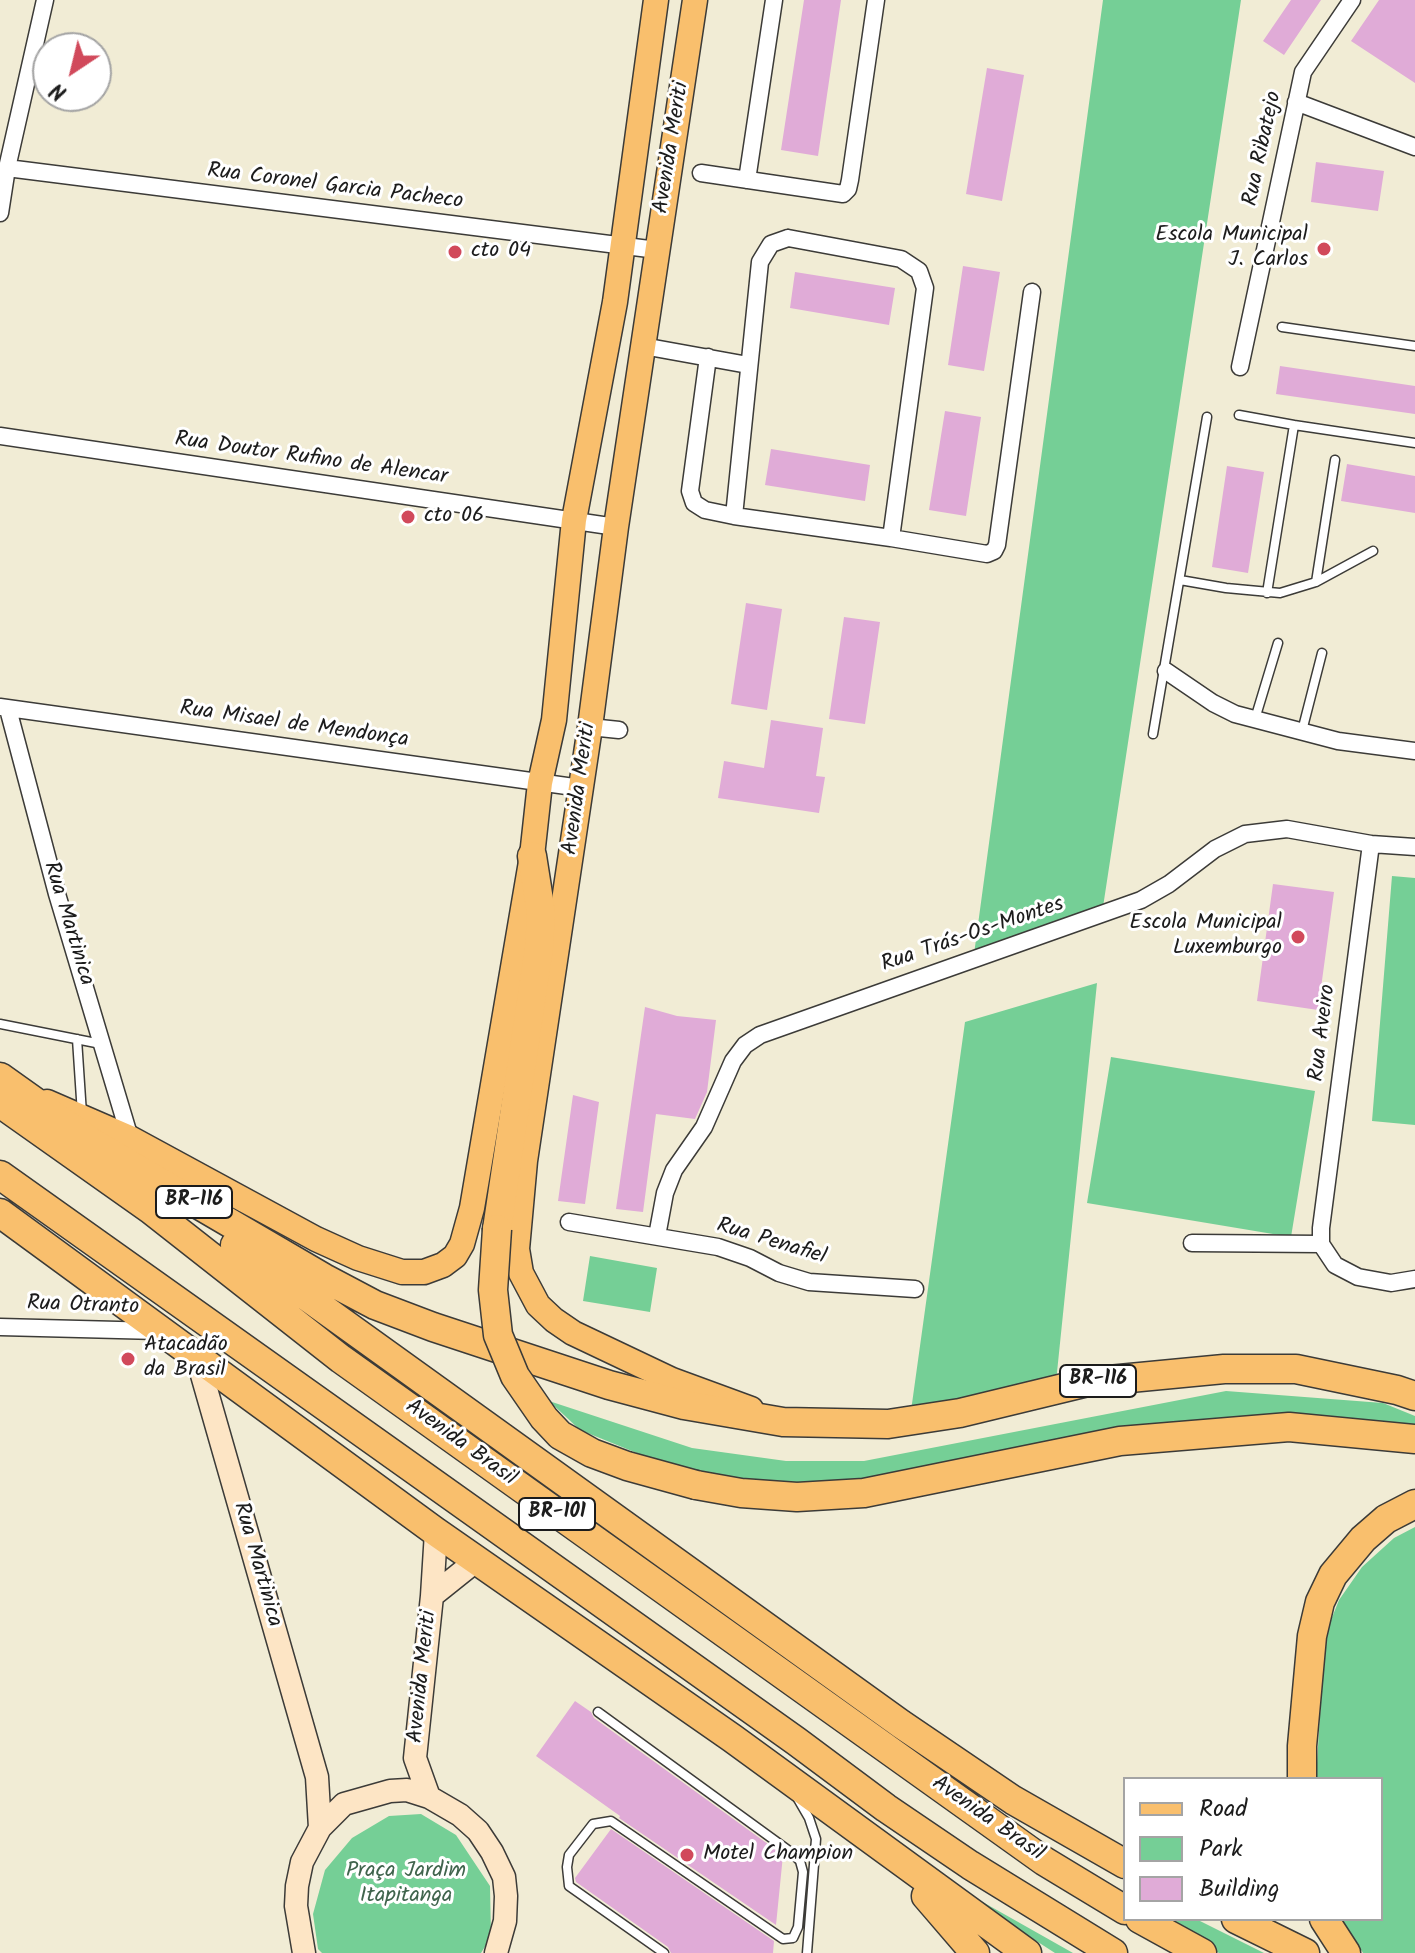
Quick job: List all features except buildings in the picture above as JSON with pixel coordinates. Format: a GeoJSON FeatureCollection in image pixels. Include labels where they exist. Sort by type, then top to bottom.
{"type":"FeatureCollection","features":[{"type":"Feature","properties":{"kind":"highway"},"geometry":{"type":"LineString","coordinates":[[532,856],[541,913],[539,948],[497,1229],[493,1290],[498,1335],[515,1376],[544,1418],[560,1435],[592,1453],[627,1466],[696,1485],[741,1493],[797,1497],[864,1493],[1120,1441],[1289,1427],[1415,1439]]}},
{"type":"Feature","properties":{"kind":"highway","name":"Avenida Brasil"},"geometry":{"type":"LineString","coordinates":[[6,1090],[86,1129],[901,1724],[1013,1800],[1123,1863]]}},
{"type":"Feature","properties":{"kind":"highway","name":"Avenida Brasil"},"geometry":{"type":"LineString","coordinates":[[6,1090],[150,1209],[366,1377],[1044,1861],[1123,1909]]}},
{"type":"Feature","properties":{"kind":"highway","name":"BR-116"},"geometry":{"type":"LineString","coordinates":[[86,1129],[324,1278],[375,1305],[609,1385],[684,1405],[783,1422],[888,1424],[960,1413],[1088,1382],[1224,1369],[1296,1369],[1415,1396]]}},
{"type":"Feature","properties":{"kind":"highway","name":"Avenida Brasil"},"geometry":{"type":"LineString","coordinates":[[0,1175],[886,1808],[970,1865],[1113,1953]]}},
{"type":"Feature","properties":{"kind":"highway"},"geometry":{"type":"LineString","coordinates":[[0,1213],[411,1513]]}},
{"type":"Feature","properties":{"kind":"highway","name":"BR-101"},"geometry":{"type":"LineString","coordinates":[[135,1272],[186,1319],[345,1448],[411,1513],[875,1841],[1007,1944],[1027,1953]]}},
{"type":"Feature","properties":{"kind":"highway"},"geometry":{"type":"LineString","coordinates":[[1302,1777],[1312,1636],[1320,1602],[1333,1575],[1363,1539],[1386,1519],[1415,1504]]}},
{"type":"Feature","properties":{"kind":"highway"},"geometry":{"type":"LineString","coordinates":[[875,1841],[975,1953]]}},
{"type":"Feature","properties":{"kind":"highway"},"geometry":{"type":"LineString","coordinates":[[1144,1921],[1202,1953]]}},
{"type":"Feature","properties":{"kind":"highway"},"geometry":{"type":"LineString","coordinates":[[1240,1921],[1305,1953]]}},
{"type":"Feature","properties":{"kind":"highway"},"geometry":{"type":"LineString","coordinates":[[1325,1921],[1346,1953]]}},
{"type":"Feature","properties":{"kind":"main road","name":"Avenida Meriti"},"geometry":{"type":"LineString","coordinates":[[462,1244],[472,1208],[532,856],[540,783],[554,720],[574,520],[615,302],[656,0]]}},
{"type":"Feature","properties":{"kind":"main road","name":"Avenida Meriti"},"geometry":{"type":"LineString","coordinates":[[695,0],[525,1161],[517,1249],[521,1273],[538,1305],[573,1333],[672,1380],[783,1422]]}},
{"type":"Feature","properties":{"kind":"main road","name":"Avenida Brasil"},"geometry":{"type":"LineString","coordinates":[[86,1129],[130,1138],[316,1239],[358,1258],[402,1272],[424,1272],[443,1265],[455,1256],[462,1244]]}},
{"type":"Feature","properties":{"kind":"street"},"geometry":{"type":"LineString","coordinates":[[0,213],[7,168],[45,0]]}},
{"type":"Feature","properties":{"kind":"street"},"geometry":{"type":"LineString","coordinates":[[747,180],[774,0]]}},
{"type":"Feature","properties":{"kind":"street"},"geometry":{"type":"LineString","coordinates":[[701,173],[843,194],[848,189],[876,0]]}},
{"type":"Feature","properties":{"kind":"street","name":"Rua Ribatejo"},"geometry":{"type":"LineString","coordinates":[[1240,367],[1303,72],[1352,0]]}},
{"type":"Feature","properties":{"kind":"street"},"geometry":{"type":"LineString","coordinates":[[1296,102],[1415,147]]}},
{"type":"Feature","properties":{"kind":"street","name":"Rua Coronel Garcia Pacheco"},"geometry":{"type":"LineString","coordinates":[[7,168],[657,250]]}},
{"type":"Feature","properties":{"kind":"street"},"geometry":{"type":"LineString","coordinates":[[734,516],[760,262],[771,244],[788,238],[901,259],[919,271],[925,288],[891,538]]}},
{"type":"Feature","properties":{"kind":"street"},"geometry":{"type":"LineString","coordinates":[[708,357],[690,491],[694,503],[705,510],[734,516],[987,554],[994,551],[997,545],[1032,292]]}},
{"type":"Feature","properties":{"kind":"street"},"geometry":{"type":"LineString","coordinates":[[643,346],[748,365]]}},
{"type":"Feature","properties":{"kind":"street","name":"Rua Doutor Rufino de Alencar"},"geometry":{"type":"LineString","coordinates":[[0,436],[616,527]]}},
{"type":"Feature","properties":{"kind":"street"},"geometry":{"type":"LineString","coordinates":[[1166,671],[1213,703],[1255,720],[1380,748],[1415,751]]}},
{"type":"Feature","properties":{"kind":"street","name":"Rua Misael de Mendonça"},"geometry":{"type":"LineString","coordinates":[[4,708],[581,788]]}},
{"type":"Feature","properties":{"kind":"street","name":"Rua Martinica"},"geometry":{"type":"LineString","coordinates":[[4,708],[130,1138]]}},
{"type":"Feature","properties":{"kind":"street"},"geometry":{"type":"LineString","coordinates":[[590,727],[619,730]]}},
{"type":"Feature","properties":{"kind":"street","name":"Rua Trás-Os-Montes"},"geometry":{"type":"LineString","coordinates":[[657,1236],[665,1193],[674,1170],[704,1127],[733,1061],[745,1045],[760,1035],[1141,900],[1169,884],[1215,849],[1245,834],[1287,829],[1371,844],[1415,847]]}},
{"type":"Feature","properties":{"kind":"street","name":"Rua Aveiro"},"geometry":{"type":"LineString","coordinates":[[1321,1236],[1371,844]]}},
{"type":"Feature","properties":{"kind":"street","name":"Rua Penafiel"},"geometry":{"type":"LineString","coordinates":[[569,1222],[718,1247],[809,1282],[915,1289]]}},
{"type":"Feature","properties":{"kind":"street"},"geometry":{"type":"LineString","coordinates":[[1192,1243],[1321,1236],[1335,1265],[1358,1277],[1391,1283],[1415,1279]]}},
{"type":"Feature","properties":{"kind":"street","name":"Rua Otranto"},"geometry":{"type":"LineString","coordinates":[[0,1327],[165,1332]]}},
{"type":"Feature","properties":{"kind":"street","name":"Rua Martinica"},"geometry":{"type":"LineString","coordinates":[[196,1354],[317,1777],[320,1828]]}},
{"type":"Feature","properties":{"kind":"street","name":"Avenida Meriti"},"geometry":{"type":"LineString","coordinates":[[429,1797],[415,1758],[436,1532]]}},
{"type":"Feature","properties":{"kind":"street","name":"Avenida Meriti"},"geometry":{"type":"LineString","coordinates":[[432,1596],[477,1560]]}},
{"type":"Feature","properties":{"kind":"street","name":"Avenida Meriti"},"geometry":{"type":"LineString","coordinates":[[390,1791],[415,1758]]}},
{"type":"Feature","properties":{"kind":"street","name":"Rua Martinica"},"geometry":{"type":"LineString","coordinates":[[317,1777],[344,1804]]}},
{"type":"Feature","properties":{"kind":"street"},"geometry":{"type":"LineString","coordinates":[[300,1947],[296,1896],[298,1878],[302,1862],[320,1828],[344,1804],[390,1791],[414,1791],[450,1808],[478,1831],[500,1867],[506,1887],[507,1907],[496,1953]]}},
{"type":"Feature","properties":{"kind":"lane"},"geometry":{"type":"LineString","coordinates":[[1282,327],[1415,346]]}},
{"type":"Feature","properties":{"kind":"lane"},"geometry":{"type":"LineString","coordinates":[[1239,415],[1415,443]]}},
{"type":"Feature","properties":{"kind":"lane"},"geometry":{"type":"LineString","coordinates":[[1153,734],[1207,417]]}},
{"type":"Feature","properties":{"kind":"lane"},"geometry":{"type":"LineString","coordinates":[[1267,593],[1294,425]]}},
{"type":"Feature","properties":{"kind":"lane"},"geometry":{"type":"LineString","coordinates":[[1316,582],[1335,460]]}},
{"type":"Feature","properties":{"kind":"lane"},"geometry":{"type":"LineString","coordinates":[[1180,580],[1267,593],[1295,589],[1316,582],[1373,551]]}},
{"type":"Feature","properties":{"kind":"lane"},"geometry":{"type":"LineString","coordinates":[[1255,720],[1278,643]]}},
{"type":"Feature","properties":{"kind":"lane"},"geometry":{"type":"LineString","coordinates":[[1302,732],[1322,653]]}},
{"type":"Feature","properties":{"kind":"lane"},"geometry":{"type":"LineString","coordinates":[[0,1024],[104,1044]]}},
{"type":"Feature","properties":{"kind":"lane"},"geometry":{"type":"LineString","coordinates":[[77,1039],[86,1129]]}},
{"type":"Feature","properties":{"kind":"lane"},"geometry":{"type":"LineString","coordinates":[[598,1712],[800,1861],[803,1872],[798,1927],[793,1938],[783,1939],[611,1821],[593,1824],[569,1855],[569,1886],[664,1953]]}},
{"type":"Feature","properties":{"kind":"lane"},"geometry":{"type":"LineString","coordinates":[[783,1775],[809,1818],[816,1839],[807,1953]]}},
{"type":"Feature","properties":{"kind":"green space"},"geometry":{"type":"Polygon","coordinates":[[[1103,0],[1241,0],[1103,907],[974,954],[1103,0]]]}},
{"type":"Feature","properties":{"kind":"green space"},"geometry":{"type":"Polygon","coordinates":[[[1392,876],[1415,878],[1415,1125],[1372,1121],[1392,876]]]}},
{"type":"Feature","properties":{"kind":"green space"},"geometry":{"type":"Polygon","coordinates":[[[1097,983],[1056,1382],[910,1418],[965,1022],[1097,983]]]}},
{"type":"Feature","properties":{"kind":"green space"},"geometry":{"type":"Polygon","coordinates":[[[1111,1057],[1315,1091],[1291,1237],[1087,1203],[1111,1057]]]}},
{"type":"Feature","properties":{"kind":"green space"},"geometry":{"type":"Polygon","coordinates":[[[590,1256],[657,1268],[650,1312],[583,1301],[590,1256]]]}},
{"type":"Feature","properties":{"kind":"green space"},"geometry":{"type":"Polygon","coordinates":[[[1226,1391],[1383,1403],[1415,1416],[1415,1432],[1305,1423],[830,1492],[701,1479],[580,1430],[549,1401],[692,1448],[786,1461],[864,1461],[1226,1391]]]}},
{"type":"Feature","properties":{"kind":"green space"},"geometry":{"type":"Polygon","coordinates":[[[1415,1527],[1415,1953],[1363,1953],[1342,1921],[1383,1921],[1383,1777],[1316,1777],[1325,1635],[1339,1600],[1362,1567],[1394,1538],[1415,1527]]]}},
{"type":"Feature","properties":{"kind":"green space","name":"Praça Jardim Itapitanga"},"geometry":{"type":"Polygon","coordinates":[[[421,1814],[456,1835],[490,1886],[491,1937],[481,1953],[322,1953],[318,1949],[313,1914],[325,1870],[352,1838],[389,1816],[421,1814]]]}},
{"type":"Feature","properties":{"kind":"green space"},"geometry":{"type":"Polygon","coordinates":[[[926,1870],[1073,1953],[1055,1953],[926,1870]]]}},
{"type":"Feature","properties":{"kind":"green space"},"geometry":{"type":"Polygon","coordinates":[[[1163,1921],[1200,1921],[1264,1953],[1219,1953],[1163,1921]]]}},
{"type":"Feature","properties":{"kind":"place","name":"Escola Municipal J. Carlos"},"geometry":{"type":"Point","coordinates":[1324,249]}},
{"type":"Feature","properties":{"kind":"place","name":"cto 04"},"geometry":{"type":"Point","coordinates":[455,252]}},
{"type":"Feature","properties":{"kind":"place","name":"cto 06"},"geometry":{"type":"Point","coordinates":[408,517]}},
{"type":"Feature","properties":{"kind":"place","name":"Escola Municipal Luxemburgo"},"geometry":{"type":"Point","coordinates":[1298,937]}},
{"type":"Feature","properties":{"kind":"place","name":"Atacadão da Brasil"},"geometry":{"type":"Point","coordinates":[128,1359]}},
{"type":"Feature","properties":{"kind":"place","name":"Motel Champion"},"geometry":{"type":"Point","coordinates":[687,1855]}}]}
